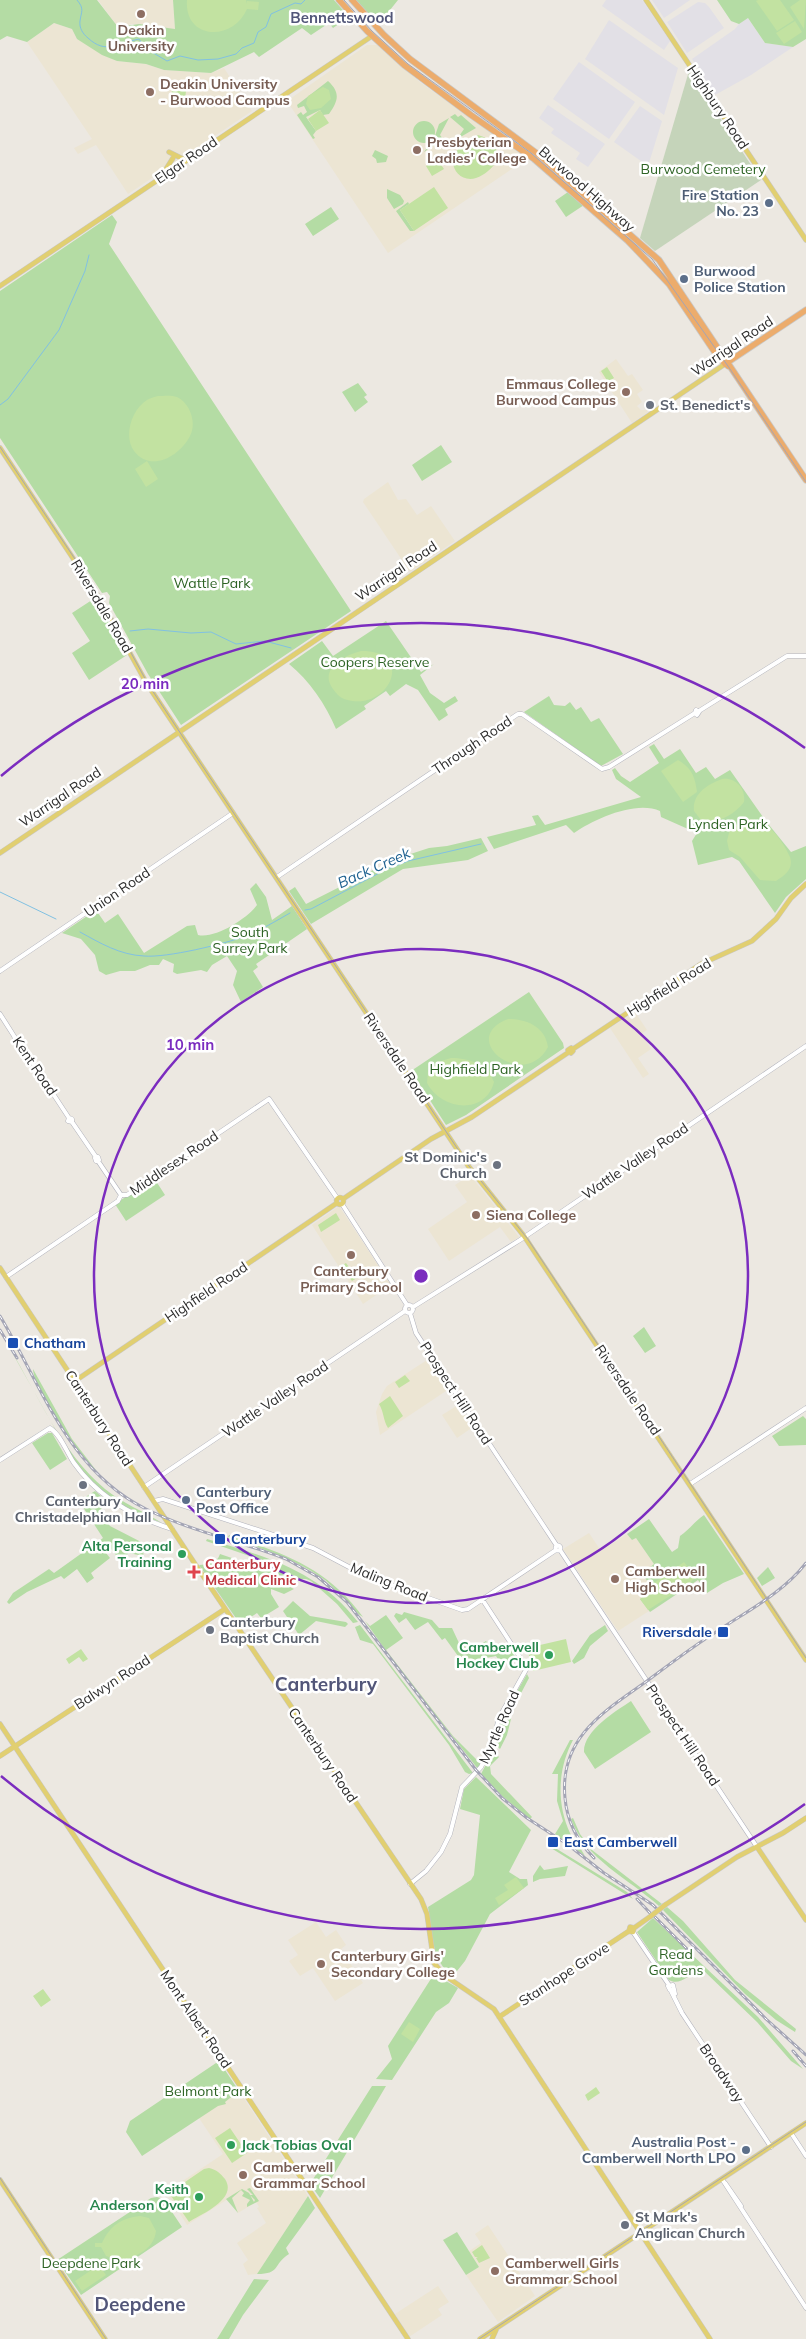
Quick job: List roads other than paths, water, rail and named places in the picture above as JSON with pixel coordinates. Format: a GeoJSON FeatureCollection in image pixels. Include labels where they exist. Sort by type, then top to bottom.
{"type":"FeatureCollection","features":[{"type":"Feature","properties":{"kind":"highway","name":"Burwood Highway"},"geometry":{"type":"LineString","coordinates":[[339,0],[372,36],[426,82],[514,145],[537,157]]}},
{"type":"Feature","properties":{"kind":"highway","name":"Burwood Highway"},"geometry":{"type":"LineString","coordinates":[[352,0],[420,68],[508,131],[610,220],[678,292]]}},
{"type":"Feature","properties":{"kind":"highway"},"geometry":{"type":"LineString","coordinates":[[372,36],[379,29]]}},
{"type":"Feature","properties":{"kind":"highway"},"geometry":{"type":"LineString","coordinates":[[508,131],[508,138],[514,145]]}},
{"type":"Feature","properties":{"kind":"highway","name":"Burwood Highway"},"geometry":{"type":"LineString","coordinates":[[610,220],[632,235],[655,256],[806,480]]}},
{"type":"Feature","properties":{"kind":"highway"},"geometry":{"type":"LineString","coordinates":[[632,235],[636,248]]}},
{"type":"Feature","properties":{"kind":"highway"},"geometry":{"type":"LineString","coordinates":[[649,261],[655,256]]}},
{"type":"Feature","properties":{"kind":"highway","name":"Warrigal Road"},"geometry":{"type":"LineString","coordinates":[[727,365],[806,310]]}},
{"type":"Feature","properties":{"kind":"main road","name":"Highbury Road"},"geometry":{"type":"LineString","coordinates":[[646,0],[806,240]]}},
{"type":"Feature","properties":{"kind":"main road"},"geometry":{"type":"LineString","coordinates":[[362,42],[367,30]]}},
{"type":"Feature","properties":{"kind":"main road","name":"Elgar Road"},"geometry":{"type":"LineString","coordinates":[[0,286],[372,36]]}},
{"type":"Feature","properties":{"kind":"main road"},"geometry":{"type":"LineString","coordinates":[[169,152],[185,160]]}},
{"type":"Feature","properties":{"kind":"main road"},"geometry":{"type":"LineString","coordinates":[[161,177],[173,158]]}},
{"type":"Feature","properties":{"kind":"main road","name":"Warrigal Road"},"geometry":{"type":"LineString","coordinates":[[0,853],[727,365]]}},
{"type":"Feature","properties":{"kind":"main road","name":"Riversdale Road"},"geometry":{"type":"LineString","coordinates":[[0,448],[100,599],[151,690],[472,1171],[524,1236],[806,1660]]}},
{"type":"Feature","properties":{"kind":"main road","name":"Highfield Road"},"geometry":{"type":"LineString","coordinates":[[75,1381],[445,1131],[472,1117],[701,964],[752,941],[776,918],[806,884]]}},
{"type":"Feature","properties":{"kind":"main road","name":"Canterbury Road"},"geometry":{"type":"LineString","coordinates":[[0,1268],[225,1609],[410,1884],[427,1914],[434,1963],[444,1975],[488,2004],[499,2017],[710,2339]]}},
{"type":"Feature","properties":{"kind":"main road","name":"Balwyn Road"},"geometry":{"type":"LineString","coordinates":[[0,1756],[225,1609]]}},
{"type":"Feature","properties":{"kind":"main road","name":"Mont Albert Road"},"geometry":{"type":"LineString","coordinates":[[0,1724],[408,2339]]}},
{"type":"Feature","properties":{"kind":"main road","name":"Stanhope Grove"},"geometry":{"type":"LineString","coordinates":[[499,2017],[632,1930],[665,1905],[729,1862],[806,1818]]}},
{"type":"Feature","properties":{"kind":"main road","name":"Prospect Hill Road"},"geometry":{"type":"LineString","coordinates":[[757,1847],[806,1920]]}},
{"type":"Feature","properties":{"kind":"main road"},"geometry":{"type":"LineString","coordinates":[[485,2337],[806,2123]]}},
{"type":"Feature","properties":{"kind":"main road"},"geometry":{"type":"LineString","coordinates":[[0,2180],[105,2339]]}},
{"type":"Feature","properties":{"kind":"main road"},"geometry":{"type":"LineString","coordinates":[[485,2337],[492,2339],[496,2328]]}},
{"type":"Feature","properties":{"kind":"street","name":"Through Road"},"geometry":{"type":"LineString","coordinates":[[276,877],[518,714],[522,714],[602,769],[787,656],[806,656]]}},
{"type":"Feature","properties":{"kind":"street","name":"Union Road"},"geometry":{"type":"LineString","coordinates":[[0,971],[233,813]]}},
{"type":"Feature","properties":{"kind":"street","name":"Kent Road"},"geometry":{"type":"LineString","coordinates":[[0,1014],[16,1042],[21,1046],[121,1195]]}},
{"type":"Feature","properties":{"kind":"street","name":"Wattle Valley Road"},"geometry":{"type":"LineString","coordinates":[[413,1307],[524,1236],[806,1046]]}},
{"type":"Feature","properties":{"kind":"street","name":"Middlesex Road"},"geometry":{"type":"LineString","coordinates":[[6,1277],[118,1201],[121,1195],[127,1195],[269,1099],[340,1201]]}},
{"type":"Feature","properties":{"kind":"street"},"geometry":{"type":"LineString","coordinates":[[340,1201],[407,1305],[413,1307],[410,1313],[405,1311],[407,1305]]}},
{"type":"Feature","properties":{"kind":"street","name":"Wattle Valley Road"},"geometry":{"type":"LineString","coordinates":[[144,1487],[405,1311]]}},
{"type":"Feature","properties":{"kind":"street","name":"Prospect Hill Road"},"geometry":{"type":"LineString","coordinates":[[410,1313],[416,1333],[757,1847]]}},
{"type":"Feature","properties":{"kind":"street"},"geometry":{"type":"LineString","coordinates":[[690,1484],[806,1408]]}},
{"type":"Feature","properties":{"kind":"street"},"geometry":{"type":"LineString","coordinates":[[0,1460],[46,1429],[54,1430],[76,1465],[95,1487],[138,1517],[172,1528]]}},
{"type":"Feature","properties":{"kind":"street","name":"Maling Road"},"geometry":{"type":"LineString","coordinates":[[154,1501],[163,1499],[314,1548],[366,1576],[455,1608],[468,1608],[558,1549]]}},
{"type":"Feature","properties":{"kind":"street"},"geometry":{"type":"LineString","coordinates":[[160,1525],[164,1525],[166,1519]]}},
{"type":"Feature","properties":{"kind":"street","name":"Myrtle Road"},"geometry":{"type":"LineString","coordinates":[[410,1884],[426,1871],[441,1852],[450,1834],[462,1787],[481,1767],[492,1745],[499,1718],[527,1668],[482,1599]]}},
{"type":"Feature","properties":{"kind":"street","name":"Broadway"},"geometry":{"type":"LineString","coordinates":[[632,1930],[671,1987],[682,2013],[771,2147]]}},
{"type":"Feature","properties":{"kind":"street"},"geometry":{"type":"LineString","coordinates":[[791,2133],[806,2156]]}},
{"type":"Feature","properties":{"kind":"street"},"geometry":{"type":"LineString","coordinates":[[722,2179],[806,2304]]}},
{"type":"Feature","properties":{"kind":"street"},"geometry":{"type":"LineString","coordinates":[[722,2179],[806,2308]]}},
{"type":"Feature","properties":{"kind":"waterway"},"geometry":{"type":"LineString","coordinates":[[77,0],[82,8],[81,28],[85,35],[95,43],[107,47],[139,39],[145,48],[167,61],[180,56],[198,60],[218,59],[236,54],[242,48],[254,43],[258,32],[266,27],[271,14],[295,3],[301,4],[305,0]]}},
{"type":"Feature","properties":{"kind":"waterway"},"geometry":{"type":"LineString","coordinates":[[0,405],[8,399],[59,330],[85,271],[89,255]]}},
{"type":"Feature","properties":{"kind":"waterway"},"geometry":{"type":"LineString","coordinates":[[130,631],[148,629],[191,633],[211,632],[236,644],[265,641],[291,648]]}},
{"type":"Feature","properties":{"kind":"waterway","name":"Back Creek"},"geometry":{"type":"LineString","coordinates":[[305,910],[311,909],[385,870],[408,861],[481,844]]}},
{"type":"Feature","properties":{"kind":"waterway","name":"Back Creek"},"geometry":{"type":"LineString","coordinates":[[0,892],[56,919]]}},
{"type":"Feature","properties":{"kind":"waterway","name":"Back Creek"},"geometry":{"type":"LineString","coordinates":[[80,932],[118,951],[144,956],[167,955],[195,950],[246,936],[290,913]]}},
{"type":"Feature","properties":{"kind":"tram line"},"geometry":{"type":"LineString","coordinates":[[344,0],[372,31],[408,64],[531,153],[652,259],[730,369],[806,482]]}},
{"type":"Feature","properties":{"kind":"tram line"},"geometry":{"type":"LineString","coordinates":[[0,447],[101,598],[148,684],[177,728],[469,1166],[527,1238],[806,1658]]}},
{"type":"Feature","properties":{"kind":"tram line"},"geometry":{"type":"LineString","coordinates":[[479,2339],[806,2122]]}},
{"type":"Feature","properties":{"kind":"tram line"},"geometry":{"type":"LineString","coordinates":[[0,2178],[106,2339]]}},
{"type":"Feature","properties":{"kind":"railway"},"geometry":{"type":"LineString","coordinates":[[0,1316],[44,1398],[77,1450],[96,1473],[119,1493],[163,1517],[286,1559],[318,1577],[347,1602],[476,1770],[502,1798],[604,1873],[653,1905],[766,2019],[806,2055]]}},
{"type":"Feature","properties":{"kind":"railway"},"geometry":{"type":"LineString","coordinates":[[0,1330],[17,1358]]}},
{"type":"Feature","properties":{"kind":"railway"},"geometry":{"type":"LineString","coordinates":[[594,1858],[574,1831],[566,1807],[565,1777],[569,1758],[577,1742],[588,1728],[616,1703],[698,1644],[776,1592],[797,1574],[806,1563]]}},
{"type":"Feature","properties":{"kind":"railway"},"geometry":{"type":"LineString","coordinates":[[637,1899],[650,1913]]}},
{"type":"Feature","properties":{"kind":"railway"},"geometry":{"type":"LineString","coordinates":[[655,1917],[687,1949]]}},
{"type":"Feature","properties":{"kind":"railway"},"geometry":{"type":"LineString","coordinates":[[793,2051],[806,2066]]}},
{"type":"Feature","properties":{"kind":"place","name":"Deakin University"},"geometry":{"type":"Point","coordinates":[141,14]}},
{"type":"Feature","properties":{"kind":"place","name":"Deakin University - Burwood Campus"},"geometry":{"type":"Point","coordinates":[150,92]}},
{"type":"Feature","properties":{"kind":"place","name":"Presbyterian Ladies' College"},"geometry":{"type":"Point","coordinates":[417,150]}},
{"type":"Feature","properties":{"kind":"place","name":"Fire Station No. 23"},"geometry":{"type":"Point","coordinates":[769,203]}},
{"type":"Feature","properties":{"kind":"place","name":"Burwood Police Station"},"geometry":{"type":"Point","coordinates":[684,279]}},
{"type":"Feature","properties":{"kind":"place","name":"Emmaus College Burwood Campus"},"geometry":{"type":"Point","coordinates":[626,392]}},
{"type":"Feature","properties":{"kind":"place","name":"St. Benedict's"},"geometry":{"type":"Point","coordinates":[650,405]}},
{"type":"Feature","properties":{"kind":"place","name":"St Dominic's Church"},"geometry":{"type":"Point","coordinates":[497,1165]}},
{"type":"Feature","properties":{"kind":"place","name":"Siena College"},"geometry":{"type":"Point","coordinates":[476,1215]}},
{"type":"Feature","properties":{"kind":"place","name":"Canterbury Primary School"},"geometry":{"type":"Point","coordinates":[351,1255]}},
{"type":"Feature","properties":{"kind":"place","name":"Chatham"},"geometry":{"type":"Point","coordinates":[13,1343]}},
{"type":"Feature","properties":{"kind":"place","name":"Canterbury Christadelphian Hall"},"geometry":{"type":"Point","coordinates":[83,1485]}},
{"type":"Feature","properties":{"kind":"place","name":"Canterbury Post Office"},"geometry":{"type":"Point","coordinates":[186,1500]}},
{"type":"Feature","properties":{"kind":"place","name":"Canterbury"},"geometry":{"type":"Point","coordinates":[220,1539]}},
{"type":"Feature","properties":{"kind":"place","name":"Alta Personal Training"},"geometry":{"type":"Point","coordinates":[182,1554]}},
{"type":"Feature","properties":{"kind":"place","name":"Canterbury Medical Clinic"},"geometry":{"type":"Point","coordinates":[194,1572]}},
{"type":"Feature","properties":{"kind":"place","name":"Camberwell High School"},"geometry":{"type":"Point","coordinates":[615,1579]}},
{"type":"Feature","properties":{"kind":"place","name":"Canterbury Baptist Church"},"geometry":{"type":"Point","coordinates":[210,1630]}},
{"type":"Feature","properties":{"kind":"place","name":"Riversdale"},"geometry":{"type":"Point","coordinates":[723,1632]}},
{"type":"Feature","properties":{"kind":"place","name":"Camberwell Hockey Club"},"geometry":{"type":"Point","coordinates":[549,1655]}},
{"type":"Feature","properties":{"kind":"place","name":"East Camberwell"},"geometry":{"type":"Point","coordinates":[553,1842]}},
{"type":"Feature","properties":{"kind":"place","name":"Canterbury Girls' Secondary College"},"geometry":{"type":"Point","coordinates":[321,1964]}},
{"type":"Feature","properties":{"kind":"place","name":"Jack Tobias Oval"},"geometry":{"type":"Point","coordinates":[231,2145]}},
{"type":"Feature","properties":{"kind":"place","name":"Australia Post - Camberwell North LPO"},"geometry":{"type":"Point","coordinates":[746,2150]}},
{"type":"Feature","properties":{"kind":"place","name":"Camberwell Grammar School"},"geometry":{"type":"Point","coordinates":[243,2175]}},
{"type":"Feature","properties":{"kind":"place","name":"Keith Anderson Oval"},"geometry":{"type":"Point","coordinates":[199,2197]}},
{"type":"Feature","properties":{"kind":"place","name":"St Mark's Anglican Church"},"geometry":{"type":"Point","coordinates":[625,2225]}},
{"type":"Feature","properties":{"kind":"place","name":"Camberwell Girls Grammar School"},"geometry":{"type":"Point","coordinates":[495,2271]}},
{"type":"Feature","properties":{"kind":"district","name":"Bennettswood"},"geometry":{"type":"Point","coordinates":[342,18]}},
{"type":"Feature","properties":{"kind":"district","name":"Canterbury"},"geometry":{"type":"Point","coordinates":[326,1684]}},
{"type":"Feature","properties":{"kind":"district","name":"Deepdene"},"geometry":{"type":"Point","coordinates":[140,2304]}},
{"type":"Feature","properties":{"kind":"park label","name":"Burwood Cemetery"},"geometry":{"type":"Point","coordinates":[703,169]}},
{"type":"Feature","properties":{"kind":"park label","name":"Wattle Park"},"geometry":{"type":"Point","coordinates":[212,583]}},
{"type":"Feature","properties":{"kind":"park label","name":"Coopers Reserve"},"geometry":{"type":"Point","coordinates":[375,662]}},
{"type":"Feature","properties":{"kind":"park label","name":"Lynden Park"},"geometry":{"type":"Point","coordinates":[728,824]}},
{"type":"Feature","properties":{"kind":"park label","name":"South Surrey Park"},"geometry":{"type":"Point","coordinates":[250,940]}},
{"type":"Feature","properties":{"kind":"park label","name":"Highfield Park"},"geometry":{"type":"Point","coordinates":[475,1069]}},
{"type":"Feature","properties":{"kind":"park label","name":"Read Gardens"},"geometry":{"type":"Point","coordinates":[676,1962]}},
{"type":"Feature","properties":{"kind":"park label","name":"Belmont Park"},"geometry":{"type":"Point","coordinates":[208,2091]}},
{"type":"Feature","properties":{"kind":"park label","name":"Deepdene Park"},"geometry":{"type":"Point","coordinates":[91,2263]}}]}
